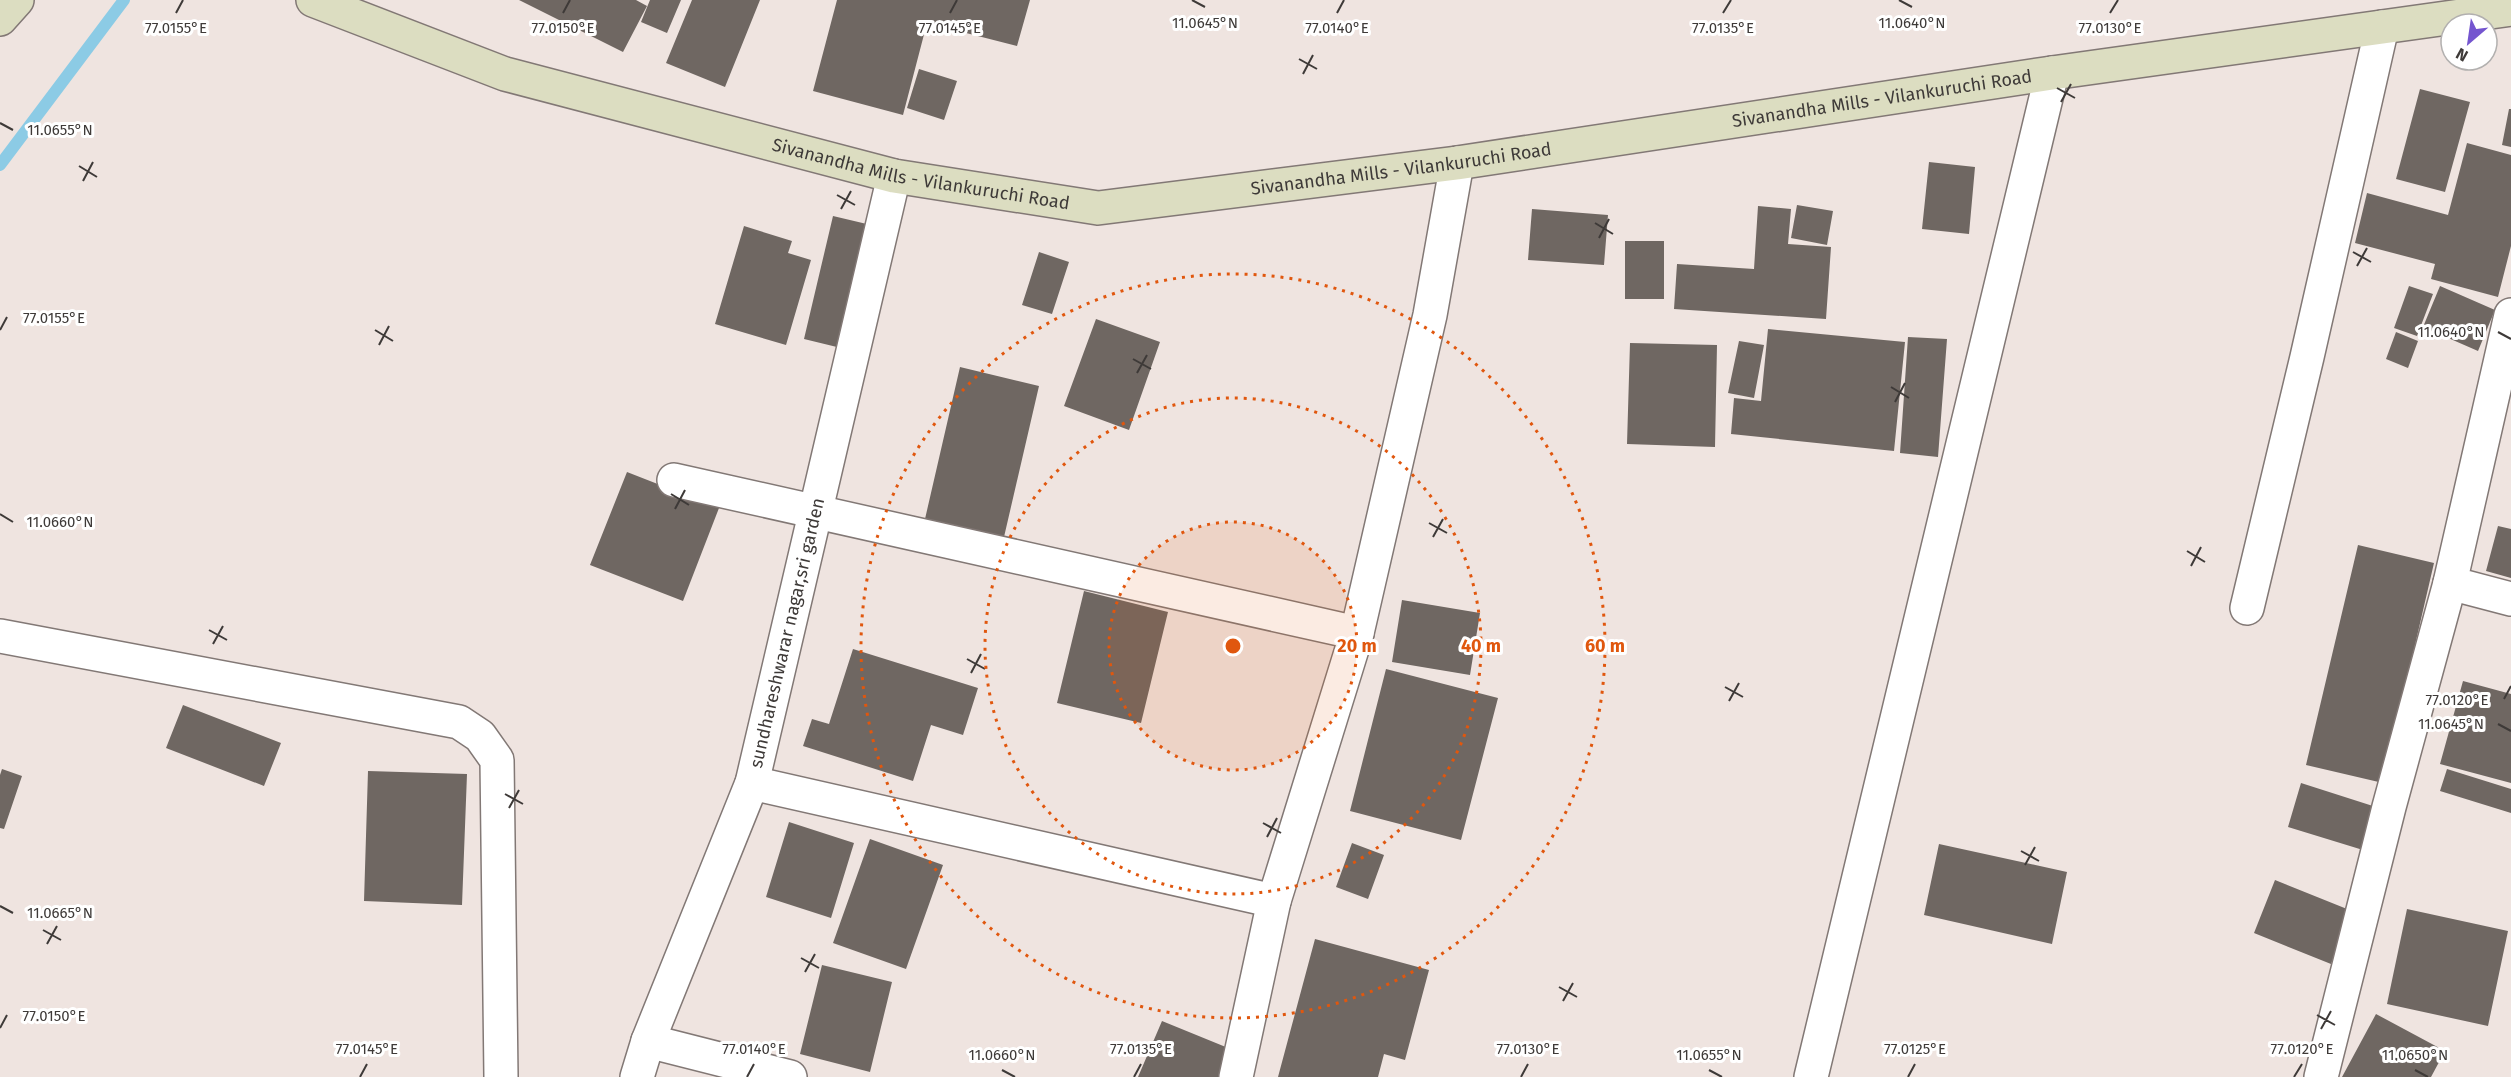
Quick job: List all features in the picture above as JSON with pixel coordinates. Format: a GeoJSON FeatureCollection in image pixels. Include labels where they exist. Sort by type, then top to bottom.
{"type":"FeatureCollection","features":[{"type":"Feature","properties":{"kind":"main road"},"geometry":{"type":"LineString","coordinates":[[0,19],[17,0]]}},
{"type":"Feature","properties":{"kind":"main road","name":"Sivanandha Mills - Vilankuruchi Road"},"geometry":{"type":"LineString","coordinates":[[314,0],[505,74],[894,176],[1098,208],[1457,163],[2052,73],[2511,9]]}},
{"type":"Feature","properties":{"kind":"street"},"geometry":{"type":"LineString","coordinates":[[2247,608],[2310,346],[2382,27]]}},
{"type":"Feature","properties":{"kind":"street"},"geometry":{"type":"LineString","coordinates":[[1811,1077],[2052,73]]}},
{"type":"Feature","properties":{"kind":"street"},"geometry":{"type":"LineString","coordinates":[[1236,1077],[1274,902],[1357,633],[1430,315],[1457,163]]}},
{"type":"Feature","properties":{"kind":"street","name":"sundhareshwarar nagar,sri garden"},"geometry":{"type":"LineString","coordinates":[[637,1077],[648,1041],[752,783],[894,176]]}},
{"type":"Feature","properties":{"kind":"street"},"geometry":{"type":"LineString","coordinates":[[2321,1077],[2389,807],[2450,584],[2511,315]]}},
{"type":"Feature","properties":{"kind":"street"},"geometry":{"type":"LineString","coordinates":[[674,480],[1357,633]]}},
{"type":"Feature","properties":{"kind":"street"},"geometry":{"type":"LineString","coordinates":[[2450,584],[2511,599]]}},
{"type":"Feature","properties":{"kind":"street"},"geometry":{"type":"LineString","coordinates":[[0,636],[459,722],[480,736],[497,760],[501,1077]]}},
{"type":"Feature","properties":{"kind":"street"},"geometry":{"type":"LineString","coordinates":[[752,783],[1274,902]]}},
{"type":"Feature","properties":{"kind":"street"},"geometry":{"type":"LineString","coordinates":[[648,1041],[790,1077]]}},
{"type":"Feature","properties":{"kind":"building"},"geometry":{"type":"Polygon","coordinates":[[[519,0],[636,0],[647,6],[623,52],[519,0]]]}},
{"type":"Feature","properties":{"kind":"building"},"geometry":{"type":"Polygon","coordinates":[[[650,0],[681,0],[667,33],[641,22],[650,0]]]}},
{"type":"Feature","properties":{"kind":"building"},"geometry":{"type":"Polygon","coordinates":[[[692,0],[760,0],[725,87],[666,63],[692,0]]]}},
{"type":"Feature","properties":{"kind":"building"},"geometry":{"type":"Polygon","coordinates":[[[837,0],[1030,0],[1017,46],[927,23],[903,115],[813,91],[837,0]]]}},
{"type":"Feature","properties":{"kind":"building"},"geometry":{"type":"Polygon","coordinates":[[[919,69],[957,81],[944,120],[907,108],[919,69]]]}},
{"type":"Feature","properties":{"kind":"building"},"geometry":{"type":"Polygon","coordinates":[[[2420,89],[2470,102],[2445,192],[2396,179],[2420,89]]]}},
{"type":"Feature","properties":{"kind":"building"},"geometry":{"type":"Polygon","coordinates":[[[2509,109],[2511,109],[2511,147],[2502,145],[2509,109]]]}},
{"type":"Feature","properties":{"kind":"building"},"geometry":{"type":"Polygon","coordinates":[[[2467,143],[2511,155],[2511,246],[2498,297],[2431,279],[2435,264],[2355,243],[2367,193],[2448,215],[2467,143]]]}},
{"type":"Feature","properties":{"kind":"building"},"geometry":{"type":"Polygon","coordinates":[[[1929,162],[1975,167],[1969,234],[1922,229],[1929,162]]]}},
{"type":"Feature","properties":{"kind":"building"},"geometry":{"type":"Polygon","coordinates":[[[1797,205],[1833,211],[1827,245],[1791,238],[1797,205]]]}},
{"type":"Feature","properties":{"kind":"building"},"geometry":{"type":"Polygon","coordinates":[[[1758,206],[1791,209],[1788,244],[1831,247],[1826,319],[1674,309],[1677,264],[1754,269],[1758,206]]]}},
{"type":"Feature","properties":{"kind":"building"},"geometry":{"type":"Polygon","coordinates":[[[1532,209],[1608,215],[1604,265],[1528,260],[1532,209]]]}},
{"type":"Feature","properties":{"kind":"building"},"geometry":{"type":"Polygon","coordinates":[[[833,216],[871,225],[841,348],[804,339],[833,216]]]}},
{"type":"Feature","properties":{"kind":"building"},"geometry":{"type":"Polygon","coordinates":[[[744,226],[792,241],[788,253],[811,260],[786,345],[715,324],[744,226]]]}},
{"type":"Feature","properties":{"kind":"building"},"geometry":{"type":"Polygon","coordinates":[[[1625,241],[1664,241],[1664,299],[1625,299],[1625,241]]]}},
{"type":"Feature","properties":{"kind":"building"},"geometry":{"type":"Polygon","coordinates":[[[1039,252],[1069,262],[1052,314],[1022,305],[1039,252]]]}},
{"type":"Feature","properties":{"kind":"building"},"geometry":{"type":"Polygon","coordinates":[[[2409,286],[2433,294],[2417,336],[2394,328],[2409,286]]]}},
{"type":"Feature","properties":{"kind":"building"},"geometry":{"type":"Polygon","coordinates":[[[2440,286],[2495,310],[2478,351],[2423,327],[2440,286]]]}},
{"type":"Feature","properties":{"kind":"building"},"geometry":{"type":"Polygon","coordinates":[[[1096,319],[1160,342],[1129,430],[1064,406],[1096,319]]]}},
{"type":"Feature","properties":{"kind":"building"},"geometry":{"type":"Polygon","coordinates":[[[1768,329],[1905,342],[1894,451],[1731,434],[1734,398],[1761,401],[1768,329]]]}},
{"type":"Feature","properties":{"kind":"building"},"geometry":{"type":"Polygon","coordinates":[[[2396,332],[2418,341],[2408,368],[2386,359],[2396,332]]]}},
{"type":"Feature","properties":{"kind":"building"},"geometry":{"type":"Polygon","coordinates":[[[1908,337],[1947,339],[1938,457],[1900,453],[1908,337]]]}},
{"type":"Feature","properties":{"kind":"building"},"geometry":{"type":"Polygon","coordinates":[[[1739,341],[1764,345],[1754,398],[1728,393],[1739,341]]]}},
{"type":"Feature","properties":{"kind":"building"},"geometry":{"type":"Polygon","coordinates":[[[1630,343],[1717,345],[1715,447],[1627,444],[1630,343]]]}},
{"type":"Feature","properties":{"kind":"building"},"geometry":{"type":"Polygon","coordinates":[[[960,367],[1039,386],[1004,537],[925,519],[960,367]]]}},
{"type":"Feature","properties":{"kind":"building"},"geometry":{"type":"Polygon","coordinates":[[[627,472],[719,508],[683,601],[590,565],[627,472]]]}},
{"type":"Feature","properties":{"kind":"building"},"geometry":{"type":"Polygon","coordinates":[[[2498,526],[2511,529],[2511,578],[2486,571],[2498,526]]]}},
{"type":"Feature","properties":{"kind":"building"},"geometry":{"type":"Polygon","coordinates":[[[2358,545],[2434,563],[2383,783],[2306,765],[2358,545]]]}},
{"type":"Feature","properties":{"kind":"building"},"geometry":{"type":"Polygon","coordinates":[[[1084,591],[1168,612],[1141,723],[1057,703],[1084,591]]]}},
{"type":"Feature","properties":{"kind":"building"},"geometry":{"type":"Polygon","coordinates":[[[1402,600],[1480,613],[1470,675],[1392,662],[1402,600]]]}},
{"type":"Feature","properties":{"kind":"building"},"geometry":{"type":"Polygon","coordinates":[[[853,649],[978,688],[963,735],[931,725],[913,781],[803,746],[812,719],[829,724],[853,649]]]}},
{"type":"Feature","properties":{"kind":"building"},"geometry":{"type":"Polygon","coordinates":[[[1386,669],[1498,698],[1461,840],[1350,811],[1386,669]]]}},
{"type":"Feature","properties":{"kind":"building"},"geometry":{"type":"Polygon","coordinates":[[[2463,681],[2511,694],[2511,783],[2440,764],[2463,681]]]}},
{"type":"Feature","properties":{"kind":"building"},"geometry":{"type":"Polygon","coordinates":[[[183,705],[281,743],[264,786],[166,748],[183,705]]]}},
{"type":"Feature","properties":{"kind":"building"},"geometry":{"type":"Polygon","coordinates":[[[2,769],[22,776],[4,829],[0,828],[2,769]]]}},
{"type":"Feature","properties":{"kind":"building"},"geometry":{"type":"Polygon","coordinates":[[[2447,769],[2511,789],[2511,813],[2440,791],[2447,769]]]}},
{"type":"Feature","properties":{"kind":"building"},"geometry":{"type":"Polygon","coordinates":[[[368,771],[467,774],[462,905],[364,901],[368,771]]]}},
{"type":"Feature","properties":{"kind":"building"},"geometry":{"type":"Polygon","coordinates":[[[2301,783],[2376,807],[2363,850],[2288,827],[2301,783]]]}},
{"type":"Feature","properties":{"kind":"building"},"geometry":{"type":"Polygon","coordinates":[[[789,822],[854,843],[831,918],[766,897],[789,822]]]}},
{"type":"Feature","properties":{"kind":"building"},"geometry":{"type":"Polygon","coordinates":[[[870,839],[943,865],[906,969],[833,943],[870,839]]]}},
{"type":"Feature","properties":{"kind":"building"},"geometry":{"type":"Polygon","coordinates":[[[1352,843],[1384,855],[1368,899],[1336,887],[1352,843]]]}},
{"type":"Feature","properties":{"kind":"building"},"geometry":{"type":"Polygon","coordinates":[[[1939,844],[2067,872],[2052,944],[1924,915],[1939,844]]]}},
{"type":"Feature","properties":{"kind":"building"},"geometry":{"type":"Polygon","coordinates":[[[2275,880],[2352,911],[2331,964],[2254,933],[2275,880]]]}},
{"type":"Feature","properties":{"kind":"building"},"geometry":{"type":"Polygon","coordinates":[[[2407,909],[2508,931],[2488,1026],[2387,1004],[2407,909]]]}},
{"type":"Feature","properties":{"kind":"building"},"geometry":{"type":"Polygon","coordinates":[[[1315,939],[1429,970],[1405,1060],[1384,1054],[1378,1077],[1278,1077],[1315,939]]]}},
{"type":"Feature","properties":{"kind":"building"},"geometry":{"type":"Polygon","coordinates":[[[822,965],[892,982],[870,1072],[800,1054],[822,965]]]}},
{"type":"Feature","properties":{"kind":"building"},"geometry":{"type":"Polygon","coordinates":[[[2376,1014],[2445,1051],[2431,1077],[2342,1077],[2376,1014]]]}},
{"type":"Feature","properties":{"kind":"building"},"geometry":{"type":"Polygon","coordinates":[[[1162,1021],[1238,1052],[1228,1077],[1138,1077],[1162,1021]]]}},
{"type":"Feature","properties":{"kind":"waterway"},"geometry":{"type":"LineString","coordinates":[[0,165],[124,0]]}}]}
